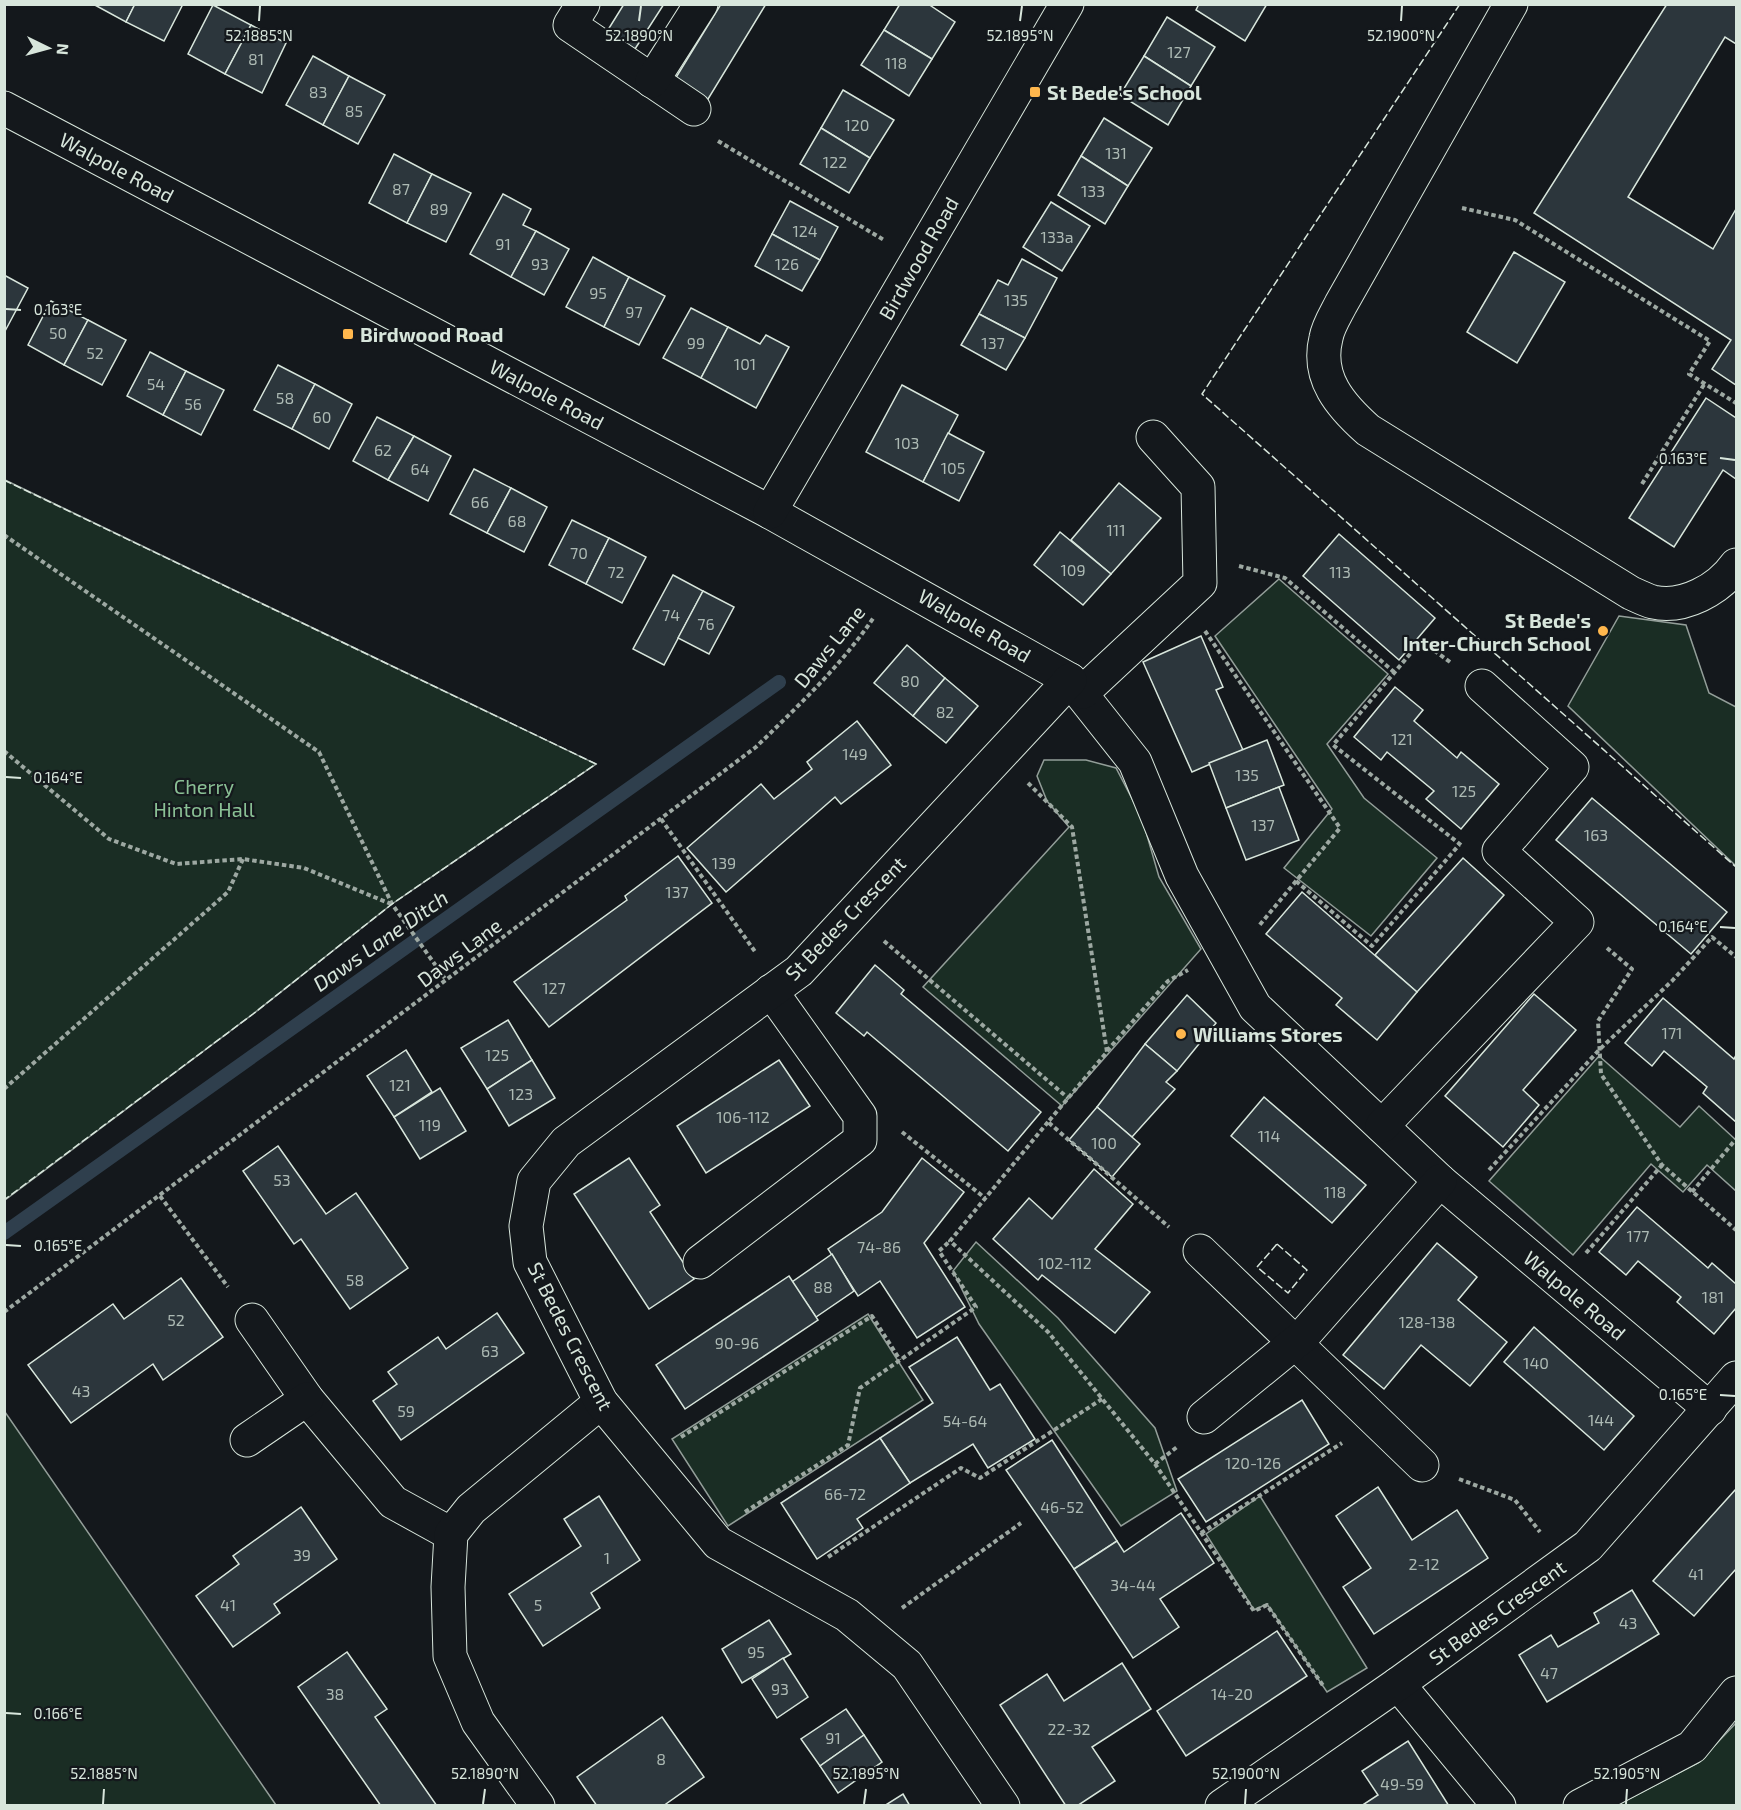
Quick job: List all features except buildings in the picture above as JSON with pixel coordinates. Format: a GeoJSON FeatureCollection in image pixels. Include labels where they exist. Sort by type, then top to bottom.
{"type":"FeatureCollection","features":[{"type":"Feature","properties":{"kind":"street"},"geometry":{"type":"LineString","coordinates":[[583,4],[570,25],[652,81],[702,123]]}},
{"type":"Feature","properties":{"kind":"street"},"geometry":{"type":"LineString","coordinates":[[652,81],[701,4]]}},
{"type":"Feature","properties":{"kind":"street","name":"Birdwood Road"},"geometry":{"type":"LineString","coordinates":[[770,512],[1067,4]]}},
{"type":"Feature","properties":{"kind":"street"},"geometry":{"type":"LineString","coordinates":[[1499,8],[1341,304],[1325,339],[1326,375],[1341,406],[1368,430],[1630,593],[1654,603],[1681,601],[1714,589],[1737,565]]}},
{"type":"Feature","properties":{"kind":"street","name":"Walpole Road"},"geometry":{"type":"LineString","coordinates":[[4,108],[770,512],[897,581],[1076,686],[1135,762],[1182,876],[1255,1007],[1451,1190],[1710,1409]]}},
{"type":"Feature","properties":{"kind":"street"},"geometry":{"type":"LineString","coordinates":[[1076,686],[1194,579],[1198,487],[1153,437]]}},
{"type":"Feature","properties":{"kind":"street","name":"St Bedes Crescent"},"geometry":{"type":"LineString","coordinates":[[1004,1806],[907,1665],[847,1615],[718,1543],[601,1402],[530,1263],[526,1226],[534,1181],[566,1142],[799,971],[999,755],[1076,686]]}},
{"type":"Feature","properties":{"kind":"street"},"geometry":{"type":"LineString","coordinates":[[1382,1126],[1577,922],[1499,851],[1572,767],[1482,686]]}},
{"type":"Feature","properties":{"kind":"street"},"geometry":{"type":"LineString","coordinates":[[700,1262],[860,1140],[860,1116],[775,988]]}},
{"type":"Feature","properties":{"kind":"street"},"geometry":{"type":"LineString","coordinates":[[1204,1416],[1294,1343],[1451,1190]]}},
{"type":"Feature","properties":{"kind":"street"},"geometry":{"type":"LineString","coordinates":[[1200,1251],[1422,1466]]}},
{"type":"Feature","properties":{"kind":"street"},"geometry":{"type":"LineString","coordinates":[[252,1320],[307,1399],[393,1502],[451,1534]]}},
{"type":"Feature","properties":{"kind":"street","name":"St Bedes Crescent"},"geometry":{"type":"LineString","coordinates":[[1222,1806],[1398,1684],[1588,1545],[1737,1378]]}},
{"type":"Feature","properties":{"kind":"street"},"geometry":{"type":"LineString","coordinates":[[247,1440],[307,1399]]}},
{"type":"Feature","properties":{"kind":"street"},"geometry":{"type":"LineString","coordinates":[[538,1806],[478,1722],[450,1656],[448,1587],[451,1534],[471,1509],[601,1402]]}},
{"type":"Feature","properties":{"kind":"street"},"geometry":{"type":"LineString","coordinates":[[1398,1684],[1499,1806]]}},
{"type":"Feature","properties":{"kind":"street"},"geometry":{"type":"LineString","coordinates":[[1580,1806],[1692,1748],[1737,1693]]}},
{"type":"Feature","properties":{"kind":"path"},"geometry":{"type":"LineString","coordinates":[[702,123],[917,260]]}},
{"type":"Feature","properties":{"kind":"path"},"geometry":{"type":"LineString","coordinates":[[1462,208],[1515,220],[1710,341],[1689,374],[1737,403]]}},
{"type":"Feature","properties":{"kind":"path"},"geometry":{"type":"LineString","coordinates":[[1642,483],[1705,383]]}},
{"type":"Feature","properties":{"kind":"path"},"geometry":{"type":"LineString","coordinates":[[4,535],[319,752],[392,904],[446,980]]}},
{"type":"Feature","properties":{"kind":"path"},"geometry":{"type":"LineString","coordinates":[[710,1534],[848,1445],[860,1388],[976,1307],[939,1251],[950,1241],[1168,981],[1227,956],[1296,881],[1340,828],[1194,579],[1285,578],[1394,672]]}},
{"type":"Feature","properties":{"kind":"path","name":"Daws Lane"},"geometry":{"type":"LineString","coordinates":[[4,1312],[756,747],[807,698],[846,655],[897,581]]}},
{"type":"Feature","properties":{"kind":"path"},"geometry":{"type":"LineString","coordinates":[[1482,686],[1421,641],[1333,745],[1459,845],[1499,851]]}},
{"type":"Feature","properties":{"kind":"path"},"geometry":{"type":"LineString","coordinates":[[4,751],[109,839],[176,864],[243,859],[304,868],[392,904]]}},
{"type":"Feature","properties":{"kind":"path"},"geometry":{"type":"LineString","coordinates":[[999,755],[1072,827],[1107,1052]]}},
{"type":"Feature","properties":{"kind":"path"},"geometry":{"type":"LineString","coordinates":[[661,819],[775,988]]}},
{"type":"Feature","properties":{"kind":"path"},"geometry":{"type":"LineString","coordinates":[[1296,881],[1372,946],[1459,845]]}},
{"type":"Feature","properties":{"kind":"path"},"geometry":{"type":"LineString","coordinates":[[4,1089],[228,892],[243,859]]}},
{"type":"Feature","properties":{"kind":"path"},"geometry":{"type":"LineString","coordinates":[[852,914],[1068,1098]]}},
{"type":"Feature","properties":{"kind":"path"},"geometry":{"type":"LineString","coordinates":[[1577,922],[1632,969],[1598,1021],[1601,1074],[1662,1165],[1737,1230]]}},
{"type":"Feature","properties":{"kind":"path"},"geometry":{"type":"LineString","coordinates":[[1451,1190],[1672,981],[1712,937],[1737,957]]}},
{"type":"Feature","properties":{"kind":"path"},"geometry":{"type":"LineString","coordinates":[[860,1116],[878,1113],[985,1198]]}},
{"type":"Feature","properties":{"kind":"path"},"geometry":{"type":"LineString","coordinates":[[1048,1122],[1143,1206],[1200,1251]]}},
{"type":"Feature","properties":{"kind":"path"},"geometry":{"type":"LineString","coordinates":[[1692,1192],[1737,1140]]}},
{"type":"Feature","properties":{"kind":"path"},"geometry":{"type":"LineString","coordinates":[[1560,1283],[1662,1165]]}},
{"type":"Feature","properties":{"kind":"path"},"geometry":{"type":"LineString","coordinates":[[160,1196],[252,1320]]}},
{"type":"Feature","properties":{"kind":"path"},"geometry":{"type":"LineString","coordinates":[[950,1241],[1048,1332],[1155,1464],[1254,1611],[1267,1605],[1346,1720]]}},
{"type":"Feature","properties":{"kind":"path"},"geometry":{"type":"LineString","coordinates":[[648,1459],[872,1316],[900,1360]]}},
{"type":"Feature","properties":{"kind":"path"},"geometry":{"type":"LineString","coordinates":[[789,1583],[962,1468],[980,1478],[1102,1399]]}},
{"type":"Feature","properties":{"kind":"path"},"geometry":{"type":"LineString","coordinates":[[1201,1533],[1375,1422]]}},
{"type":"Feature","properties":{"kind":"path"},"geometry":{"type":"LineString","coordinates":[[1422,1466],[1515,1500],[1564,1563]]}},
{"type":"Feature","properties":{"kind":"path"},"geometry":{"type":"LineString","coordinates":[[868,1632],[1022,1523]]}},
{"type":"Feature","properties":{"kind":"green space","name":"Cherry Hinton Hall"},"geometry":{"type":"Polygon","coordinates":[[[5,480],[596,764],[392,904],[253,1014],[5,1200],[5,480]]]}},
{"type":"Feature","properties":{"kind":"green space"},"geometry":{"type":"Polygon","coordinates":[[[1279,579],[1388,674],[1327,744],[1364,798],[1437,858],[1371,936],[1284,868],[1332,809],[1215,636],[1279,579]]]}},
{"type":"Feature","properties":{"kind":"green space"},"geometry":{"type":"Polygon","coordinates":[[[1619,616],[1686,625],[1709,693],[1736,707],[1736,866],[1568,706],[1619,616]]]}},
{"type":"Feature","properties":{"kind":"green space"},"geometry":{"type":"Polygon","coordinates":[[[1044,760],[1086,760],[1116,768],[1142,818],[1159,877],[1201,949],[1062,1106],[923,987],[1069,827],[1047,801],[1037,776],[1044,760]]]}},
{"type":"Feature","properties":{"kind":"green space"},"geometry":{"type":"Polygon","coordinates":[[[1599,1056],[1680,1127],[1699,1106],[1736,1140],[1736,1191],[1707,1165],[1683,1192],[1651,1164],[1573,1255],[1489,1181],[1599,1056]]]}},
{"type":"Feature","properties":{"kind":"green space"},"geometry":{"type":"Polygon","coordinates":[[[976,1242],[1058,1318],[1155,1428],[1177,1491],[1121,1526],[979,1324],[953,1271],[976,1242]]]}},
{"type":"Feature","properties":{"kind":"green space"},"geometry":{"type":"Polygon","coordinates":[[[868,1314],[923,1400],[728,1526],[672,1439],[868,1314]]]}},
{"type":"Feature","properties":{"kind":"green space"},"geometry":{"type":"Polygon","coordinates":[[[5,1412],[276,1805],[5,1805],[5,1412]]]}},
{"type":"Feature","properties":{"kind":"green space"},"geometry":{"type":"Polygon","coordinates":[[[1260,1496],[1367,1668],[1327,1692],[1267,1604],[1254,1610],[1206,1534],[1260,1496]]]}},
{"type":"Feature","properties":{"kind":"green space"},"geometry":{"type":"Polygon","coordinates":[[[1736,1723],[1736,1805],[1615,1806],[1698,1763],[1736,1723]]]}},
{"type":"Feature","properties":{"kind":"waterway","name":"Daws Lane Ditch"},"geometry":{"type":"LineString","coordinates":[[4,1233],[779,682]]}},
{"type":"Feature","properties":{"kind":"fence"},"geometry":{"type":"LineString","coordinates":[[1460,4],[1202,394],[1736,867]]}},
{"type":"Feature","properties":{"kind":"fence"},"geometry":{"type":"LineString","coordinates":[[4,480],[596,764],[392,904],[253,1014],[4,1200]]}},
{"type":"Feature","properties":{"kind":"fence"},"geometry":{"type":"LineString","coordinates":[[1277,1244],[1307,1270],[1288,1293],[1257,1267],[1277,1244]]}},
{"type":"Feature","properties":{"kind":"place","name":"St Bede's School"},"geometry":{"type":"Point","coordinates":[1035,92]}},
{"type":"Feature","properties":{"kind":"place","name":"Birdwood Road"},"geometry":{"type":"Point","coordinates":[348,334]}},
{"type":"Feature","properties":{"kind":"place","name":"St Bede's Inter-Church School"},"geometry":{"type":"Point","coordinates":[1603,631]}},
{"type":"Feature","properties":{"kind":"place","name":"Williams Stores"},"geometry":{"type":"Point","coordinates":[1181,1034]}}]}
